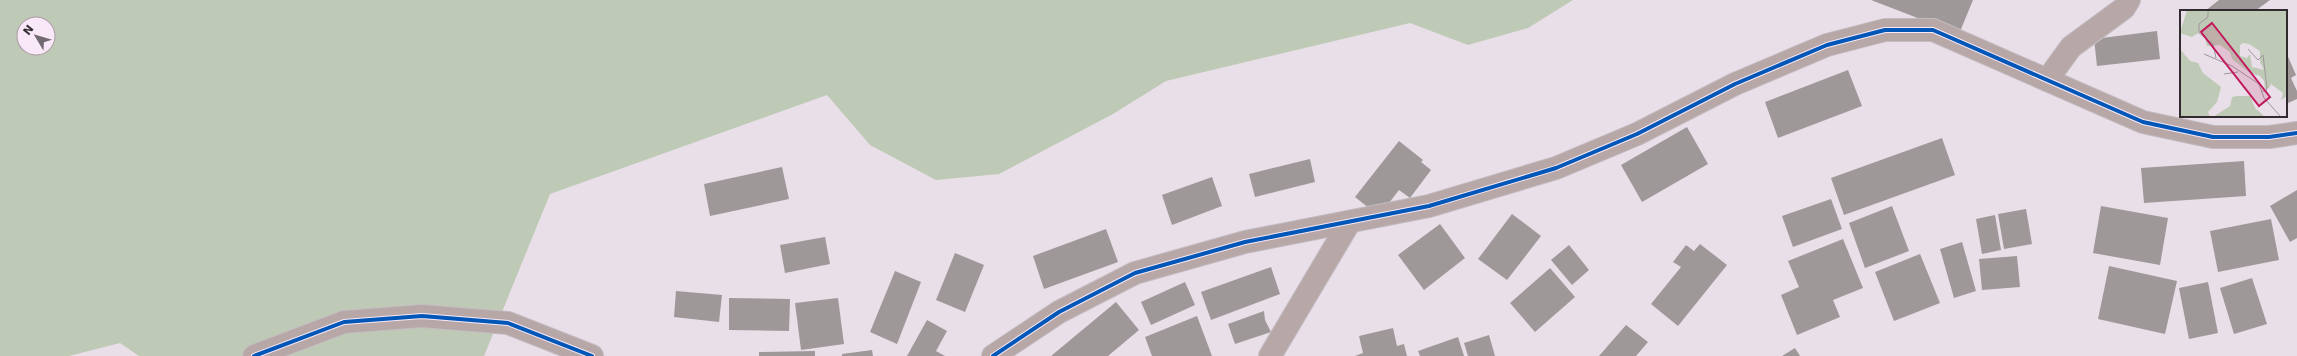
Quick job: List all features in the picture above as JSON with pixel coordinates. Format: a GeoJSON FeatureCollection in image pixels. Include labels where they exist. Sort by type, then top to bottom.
{"type":"FeatureCollection","features":[{"type":"Feature","properties":{"kind":"street"},"geometry":{"type":"LineString","coordinates":[[2047,80],[2071,47],[2124,8],[2129,0]]}},
{"type":"Feature","properties":{"kind":"street"},"geometry":{"type":"LineString","coordinates":[[993,356],[1059,312],[1135,273],[1245,242],[1349,224],[1429,206],[1556,168],[1637,134],[1735,84],[1827,45],[1885,30],[1933,30],[2143,122],[2213,137],[2269,137],[2297,133]]}},
{"type":"Feature","properties":{"kind":"street"},"geometry":{"type":"LineString","coordinates":[[1270,356],[1349,224]]}},
{"type":"Feature","properties":{"kind":"street"},"geometry":{"type":"LineString","coordinates":[[254,356],[344,322],[422,316],[508,323],[592,356]]}},
{"type":"Feature","properties":{"kind":"green space"},"geometry":{"type":"Polygon","coordinates":[[[0,0],[1573,0],[1528,28],[1468,45],[1410,23],[1166,81],[1113,114],[999,174],[936,180],[870,145],[827,95],[550,194],[484,356],[139,356],[120,343],[69,356],[0,356],[0,0]]]}},
{"type":"Feature","properties":{"kind":"building"},"geometry":{"type":"Polygon","coordinates":[[[1871,0],[1973,0],[1959,34],[1871,0]]]}},
{"type":"Feature","properties":{"kind":"building"},"geometry":{"type":"Polygon","coordinates":[[[2219,0],[2270,0],[2256,10],[2206,10],[2219,0]]]}},
{"type":"Feature","properties":{"kind":"building"},"geometry":{"type":"Polygon","coordinates":[[[2157,31],[2160,59],[2097,66],[2094,39],[2157,31]]]}},
{"type":"Feature","properties":{"kind":"building"},"geometry":{"type":"Polygon","coordinates":[[[2287,54],[2296,75],[2291,78],[2297,91],[2297,99],[2287,104],[2287,54]]]}},
{"type":"Feature","properties":{"kind":"building"},"geometry":{"type":"Polygon","coordinates":[[[1848,70],[1862,106],[1778,138],[1765,102],[1848,70]]]}},
{"type":"Feature","properties":{"kind":"building"},"geometry":{"type":"Polygon","coordinates":[[[1687,127],[1708,164],[1642,202],[1621,165],[1687,127]]]}},
{"type":"Feature","properties":{"kind":"building"},"geometry":{"type":"Polygon","coordinates":[[[1942,138],[1955,175],[1844,215],[1831,178],[1942,138]]]}},
{"type":"Feature","properties":{"kind":"building"},"geometry":{"type":"Polygon","coordinates":[[[1399,141],[1423,160],[1421,162],[1431,170],[1410,198],[1399,190],[1379,216],[1355,197],[1399,141]]]}},
{"type":"Feature","properties":{"kind":"building"},"geometry":{"type":"Polygon","coordinates":[[[1310,159],[1315,182],[1255,197],[1249,174],[1310,159]]]}},
{"type":"Feature","properties":{"kind":"building"},"geometry":{"type":"Polygon","coordinates":[[[2244,161],[2246,196],[2144,203],[2141,168],[2244,161]]]}},
{"type":"Feature","properties":{"kind":"building"},"geometry":{"type":"Polygon","coordinates":[[[782,167],[789,199],[710,216],[704,184],[782,167]]]}},
{"type":"Feature","properties":{"kind":"building"},"geometry":{"type":"Polygon","coordinates":[[[1212,177],[1222,206],[1172,225],[1162,195],[1212,177]]]}},
{"type":"Feature","properties":{"kind":"building"},"geometry":{"type":"Polygon","coordinates":[[[2297,190],[2297,238],[2290,242],[2270,206],[2297,190]]]}},
{"type":"Feature","properties":{"kind":"building"},"geometry":{"type":"Polygon","coordinates":[[[1831,199],[1842,229],[1793,247],[1782,216],[1831,199]]]}},
{"type":"Feature","properties":{"kind":"building"},"geometry":{"type":"Polygon","coordinates":[[[1892,206],[1909,251],[1865,268],[1849,223],[1892,206]]]}},
{"type":"Feature","properties":{"kind":"building"},"geometry":{"type":"Polygon","coordinates":[[[2101,206],[2168,218],[2160,265],[2093,253],[2101,206]]]}},
{"type":"Feature","properties":{"kind":"building"},"geometry":{"type":"Polygon","coordinates":[[[2026,209],[2032,244],[2004,249],[1998,214],[2026,209]]]}},
{"type":"Feature","properties":{"kind":"building"},"geometry":{"type":"Polygon","coordinates":[[[1512,214],[1541,236],[1507,280],[1478,259],[1512,214]]]}},
{"type":"Feature","properties":{"kind":"building"},"geometry":{"type":"Polygon","coordinates":[[[1995,215],[2001,250],[1982,254],[1976,219],[1995,215]]]}},
{"type":"Feature","properties":{"kind":"building"},"geometry":{"type":"Polygon","coordinates":[[[2271,219],[2279,260],[2218,272],[2210,231],[2271,219]]]}},
{"type":"Feature","properties":{"kind":"building"},"geometry":{"type":"Polygon","coordinates":[[[1440,224],[1465,258],[1424,290],[1398,255],[1440,224]]]}},
{"type":"Feature","properties":{"kind":"building"},"geometry":{"type":"Polygon","coordinates":[[[1106,229],[1118,262],[1044,289],[1033,256],[1106,229]]]}},
{"type":"Feature","properties":{"kind":"building"},"geometry":{"type":"Polygon","coordinates":[[[825,237],[830,264],[785,273],[780,245],[825,237]]]}},
{"type":"Feature","properties":{"kind":"building"},"geometry":{"type":"Polygon","coordinates":[[[1843,239],[1863,288],[1833,300],[1840,317],[1797,335],[1781,295],[1799,287],[1788,261],[1843,239]]]}},
{"type":"Feature","properties":{"kind":"building"},"geometry":{"type":"Polygon","coordinates":[[[1962,242],[1976,291],[1954,298],[1940,249],[1962,242]]]}},
{"type":"Feature","properties":{"kind":"building"},"geometry":{"type":"Polygon","coordinates":[[[1700,244],[1727,265],[1678,326],[1651,304],[1681,267],[1673,262],[1686,245],[1694,251],[1700,244]]]}},
{"type":"Feature","properties":{"kind":"building"},"geometry":{"type":"Polygon","coordinates":[[[1569,245],[1589,270],[1572,285],[1551,260],[1569,245]]]}},
{"type":"Feature","properties":{"kind":"building"},"geometry":{"type":"Polygon","coordinates":[[[955,253],[984,265],[965,312],[936,300],[955,253]]]}},
{"type":"Feature","properties":{"kind":"building"},"geometry":{"type":"Polygon","coordinates":[[[1920,254],[1940,303],[1894,321],[1875,272],[1920,254]]]}},
{"type":"Feature","properties":{"kind":"building"},"geometry":{"type":"Polygon","coordinates":[[[2017,256],[2020,287],[1982,290],[1979,259],[2017,256]]]}},
{"type":"Feature","properties":{"kind":"building"},"geometry":{"type":"Polygon","coordinates":[[[2109,266],[2177,281],[2165,334],[2098,319],[2109,266]]]}},
{"type":"Feature","properties":{"kind":"building"},"geometry":{"type":"Polygon","coordinates":[[[1271,267],[1280,294],[1211,320],[1201,292],[1271,267]]]}},
{"type":"Feature","properties":{"kind":"building"},"geometry":{"type":"Polygon","coordinates":[[[1550,268],[1575,297],[1535,332],[1510,303],[1550,268]]]}},
{"type":"Feature","properties":{"kind":"building"},"geometry":{"type":"Polygon","coordinates":[[[895,271],[921,282],[897,344],[870,332],[895,271]]]}},
{"type":"Feature","properties":{"kind":"building"},"geometry":{"type":"Polygon","coordinates":[[[2252,278],[2267,324],[2234,334],[2220,288],[2252,278]]]}},
{"type":"Feature","properties":{"kind":"building"},"geometry":{"type":"Polygon","coordinates":[[[1185,282],[1195,305],[1151,325],[1141,302],[1185,282]]]}},
{"type":"Feature","properties":{"kind":"building"},"geometry":{"type":"Polygon","coordinates":[[[2208,282],[2218,333],[2189,339],[2179,288],[2208,282]]]}},
{"type":"Feature","properties":{"kind":"building"},"geometry":{"type":"Polygon","coordinates":[[[676,291],[722,295],[719,322],[674,317],[676,291]]]}},
{"type":"Feature","properties":{"kind":"building"},"geometry":{"type":"Polygon","coordinates":[[[729,298],[790,299],[789,331],[729,330],[729,298]]]}},
{"type":"Feature","properties":{"kind":"building"},"geometry":{"type":"Polygon","coordinates":[[[838,298],[844,344],[801,350],[795,303],[838,298]]]}},
{"type":"Feature","properties":{"kind":"building"},"geometry":{"type":"Polygon","coordinates":[[[1116,302],[1139,330],[1108,356],[1051,356],[1116,302]]]}},
{"type":"Feature","properties":{"kind":"building"},"geometry":{"type":"Polygon","coordinates":[[[1264,311],[1265,320],[1271,332],[1235,344],[1228,324],[1264,311]]]}},
{"type":"Feature","properties":{"kind":"building"},"geometry":{"type":"Polygon","coordinates":[[[1197,316],[1212,356],[1152,356],[1145,337],[1197,316]]]}},
{"type":"Feature","properties":{"kind":"building"},"geometry":{"type":"Polygon","coordinates":[[[927,320],[947,331],[936,351],[945,356],[907,356],[927,320]]]}},
{"type":"Feature","properties":{"kind":"building"},"geometry":{"type":"Polygon","coordinates":[[[1626,325],[1648,342],[1636,356],[1599,356],[1626,325]]]}},
{"type":"Feature","properties":{"kind":"building"},"geometry":{"type":"Polygon","coordinates":[[[1393,328],[1397,346],[1404,344],[1407,356],[1355,356],[1363,353],[1359,336],[1393,328]]]}},
{"type":"Feature","properties":{"kind":"building"},"geometry":{"type":"Polygon","coordinates":[[[1489,335],[1495,356],[1468,356],[1464,343],[1489,335]]]}},
{"type":"Feature","properties":{"kind":"building"},"geometry":{"type":"Polygon","coordinates":[[[1458,337],[1464,356],[1420,356],[1418,351],[1458,337]]]}},
{"type":"Feature","properties":{"kind":"building"},"geometry":{"type":"Polygon","coordinates":[[[1795,348],[1800,356],[1782,356],[1795,348]]]}},
{"type":"Feature","properties":{"kind":"building"},"geometry":{"type":"Polygon","coordinates":[[[872,350],[873,356],[842,356],[842,354],[872,350]]]}},
{"type":"Feature","properties":{"kind":"building"},"geometry":{"type":"Polygon","coordinates":[[[815,351],[815,356],[759,356],[759,352],[815,351]]]}},
{"type":"Feature","properties":{"kind":"cycle path"},"geometry":{"type":"LineString","coordinates":[[993,356],[1059,312],[1135,273],[1245,242],[1429,206],[1556,168],[1637,134],[1735,84],[1827,45],[1885,30],[1933,30],[2143,122],[2213,137],[2269,137],[2297,133]]}},
{"type":"Feature","properties":{"kind":"cycle path"},"geometry":{"type":"LineString","coordinates":[[254,356],[344,322],[422,316],[508,323],[592,356]]}}]}
